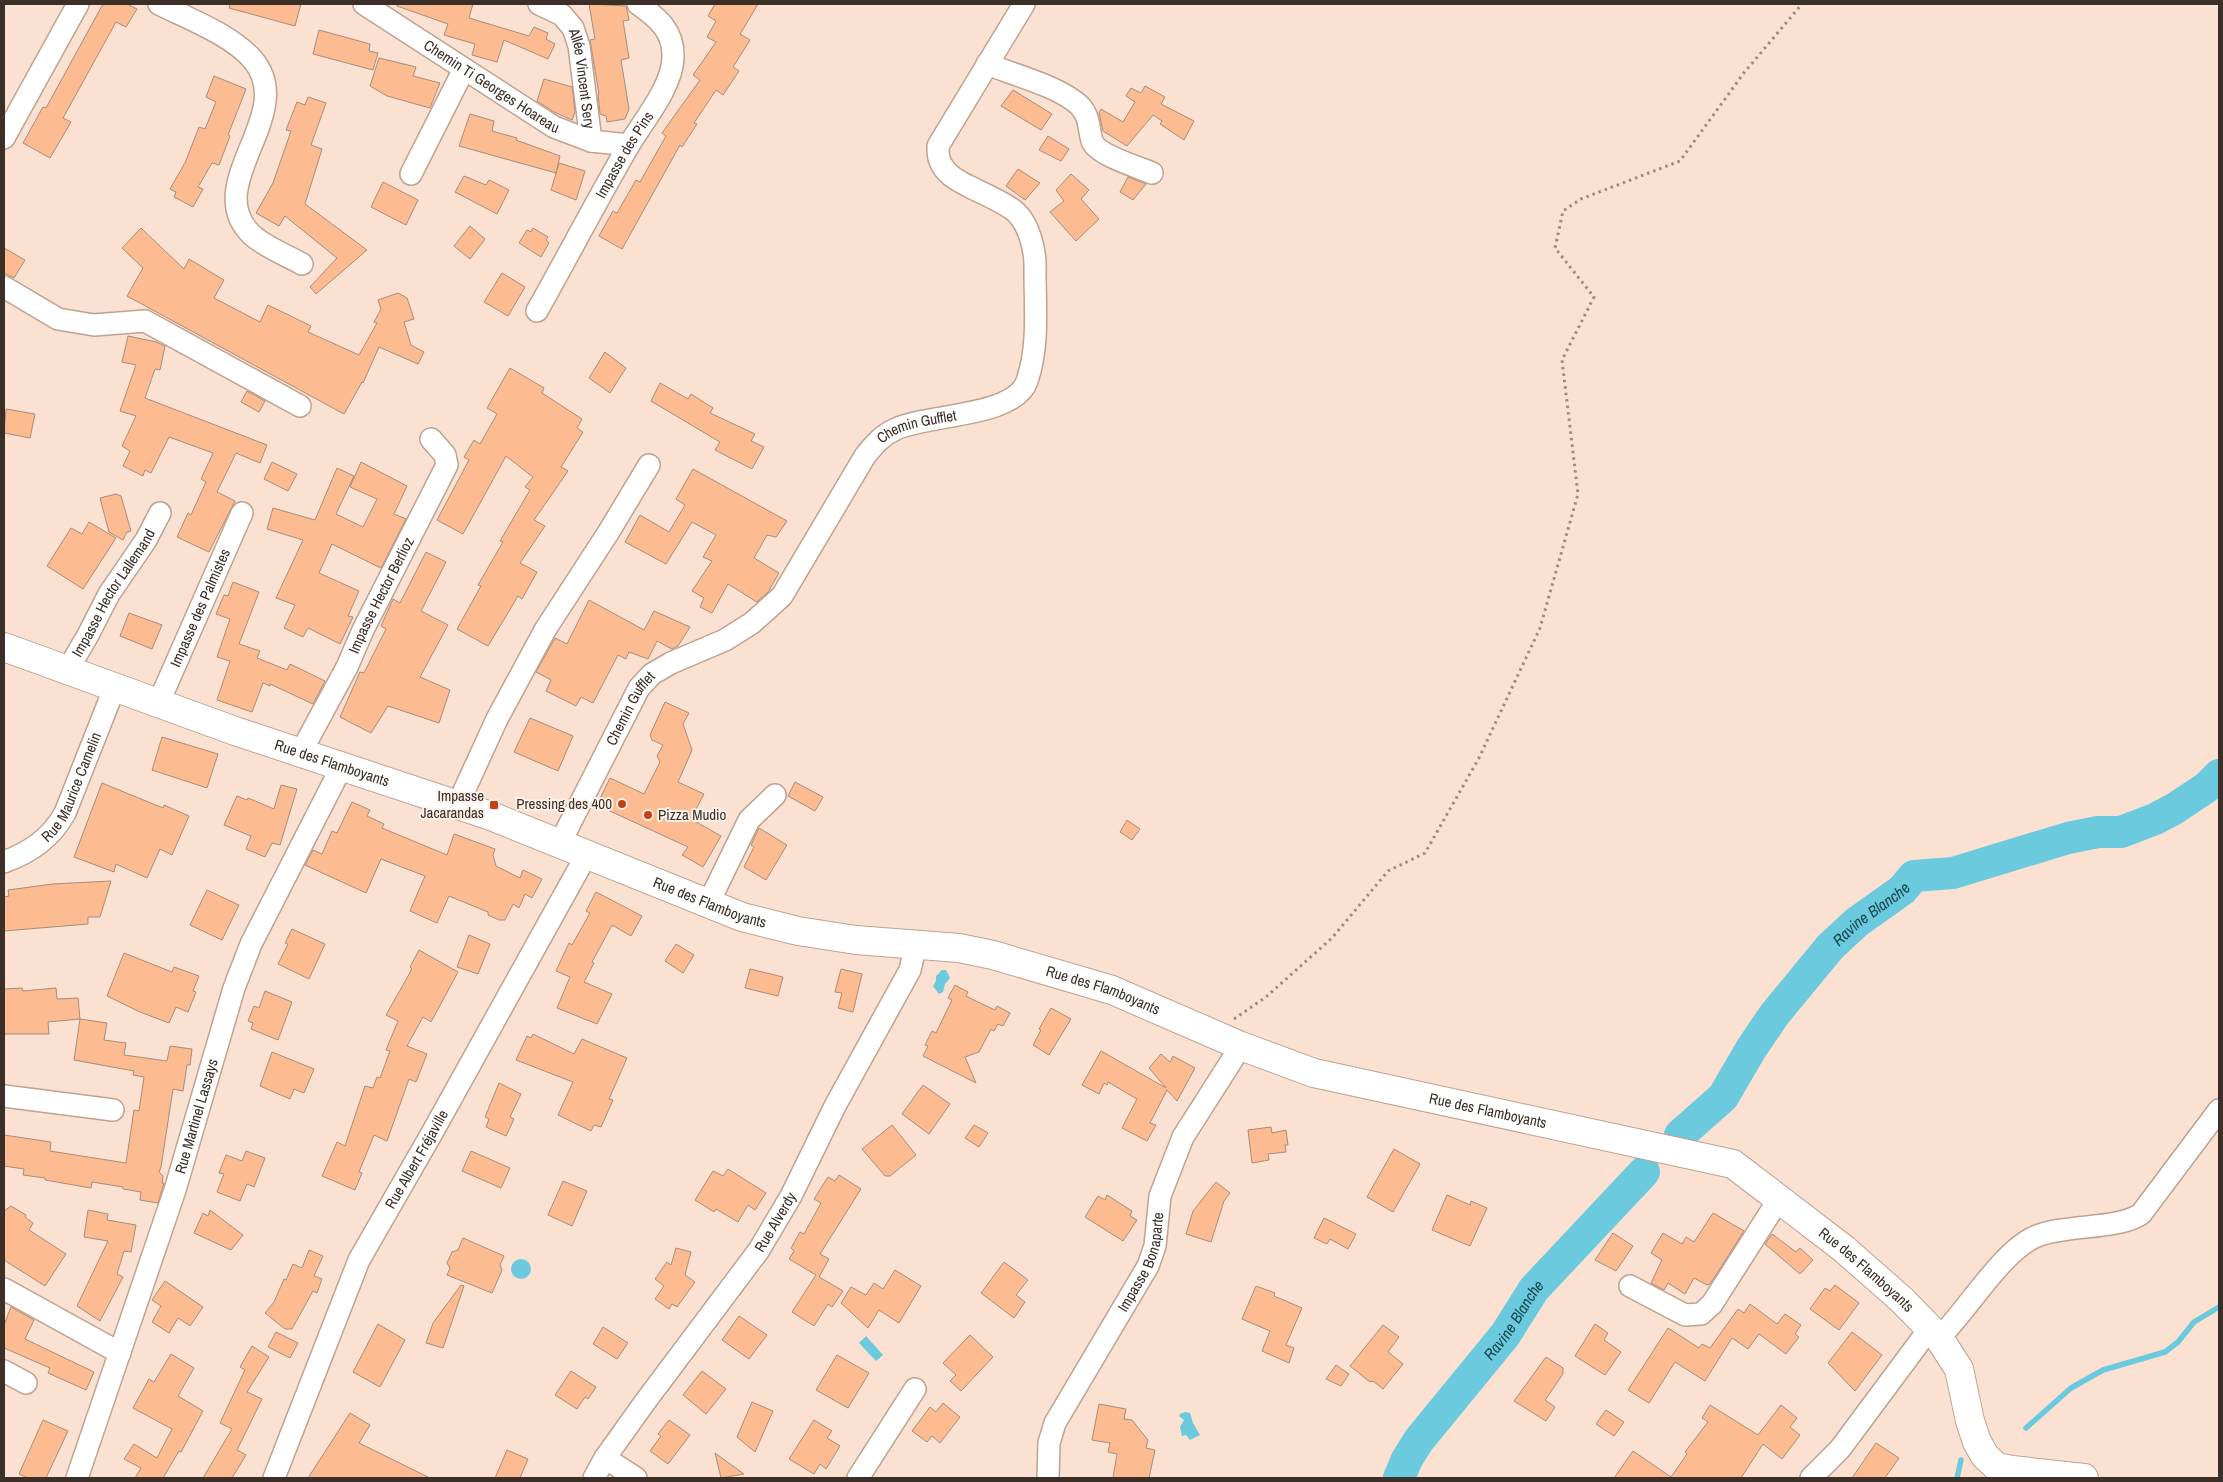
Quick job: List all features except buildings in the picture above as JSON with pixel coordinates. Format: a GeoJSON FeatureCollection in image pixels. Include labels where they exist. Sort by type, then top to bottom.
{"type":"FeatureCollection","features":[{"type":"Feature","properties":{"kind":"main road","name":"Rue des Flamboyants"},"geometry":{"type":"LineString","coordinates":[[4,647],[114,689],[458,804],[742,917],[798,931],[856,940],[959,948],[1060,974],[1112,990],[1230,1041],[1314,1073],[1733,1164],[1844,1249],[1934,1333],[1959,1369],[1970,1421],[1977,1442],[1994,1472],[2012,1470],[2084,1478]]}},
{"type":"Feature","properties":{"kind":"street"},"geometry":{"type":"LineString","coordinates":[[4,138],[78,4]]}},
{"type":"Feature","properties":{"kind":"street"},"geometry":{"type":"LineString","coordinates":[[159,4],[237,44],[254,61],[260,71],[265,84],[266,106],[236,190],[236,205],[241,219],[254,237],[302,264]]}},
{"type":"Feature","properties":{"kind":"street","name":"Chemin Ti Georges Hoareau"},"geometry":{"type":"LineString","coordinates":[[364,4],[554,127],[591,141],[629,145]]}},
{"type":"Feature","properties":{"kind":"street","name":"Allée Vincent Sery"},"geometry":{"type":"LineString","coordinates":[[539,4],[562,15],[573,28],[579,46],[591,141]]}},
{"type":"Feature","properties":{"kind":"street","name":"Impasse des Pins"},"geometry":{"type":"LineString","coordinates":[[537,311],[629,145],[669,78],[673,57],[669,36],[661,20],[638,4]]}},
{"type":"Feature","properties":{"kind":"street","name":"Chemin Gufflet"},"geometry":{"type":"LineString","coordinates":[[560,843],[639,688],[652,674],[671,663],[725,640],[745,627],[782,596],[865,456],[879,438],[911,423],[984,409],[1008,401],[1020,393],[1027,383],[1033,356],[1036,266],[1024,223],[1012,210],[947,173],[940,161],[938,146],[1024,4]]}},
{"type":"Feature","properties":{"kind":"street"},"geometry":{"type":"LineString","coordinates":[[987,64],[1054,90],[1078,104],[1086,114],[1093,142],[1099,150],[1152,173]]}},
{"type":"Feature","properties":{"kind":"street"},"geometry":{"type":"LineString","coordinates":[[411,174],[464,69]]}},
{"type":"Feature","properties":{"kind":"street"},"geometry":{"type":"LineString","coordinates":[[4,287],[58,319],[94,325],[145,321],[300,406]]}},
{"type":"Feature","properties":{"kind":"street","name":"Impasse Hector Berlioz"},"geometry":{"type":"LineString","coordinates":[[301,752],[347,667],[363,630],[447,465],[445,455],[431,440]]}},
{"type":"Feature","properties":{"kind":"street"},"geometry":{"type":"LineString","coordinates":[[458,804],[497,719],[545,630],[608,533],[649,465]]}},
{"type":"Feature","properties":{"kind":"street","name":"Impasse des Palmistes"},"geometry":{"type":"LineString","coordinates":[[158,704],[242,513]]}},
{"type":"Feature","properties":{"kind":"street","name":"Impasse Hector Lallemand"},"geometry":{"type":"LineString","coordinates":[[67,671],[109,594],[146,540],[160,514]]}},
{"type":"Feature","properties":{"kind":"street","name":"Rue Maurice Camelin"},"geometry":{"type":"LineString","coordinates":[[4,862],[29,852],[58,826],[65,813],[114,689]]}},
{"type":"Feature","properties":{"kind":"street","name":"Rue Martinel Lassays"},"geometry":{"type":"LineString","coordinates":[[77,1478],[176,1190],[234,988],[251,944],[342,766]]}},
{"type":"Feature","properties":{"kind":"street"},"geometry":{"type":"LineString","coordinates":[[708,904],[749,820],[775,795]]}},
{"type":"Feature","properties":{"kind":"street","name":"Rue Albert Fréjaville"},"geometry":{"type":"LineString","coordinates":[[274,1478],[359,1260],[587,854]]}},
{"type":"Feature","properties":{"kind":"street","name":"Rue Alverdy"},"geometry":{"type":"LineString","coordinates":[[594,1478],[605,1458],[759,1250],[791,1196],[835,1106],[910,970],[916,944]]}},
{"type":"Feature","properties":{"kind":"street","name":"Impasse Bonaparte"},"geometry":{"type":"LineString","coordinates":[[1048,1478],[1049,1443],[1055,1423],[1148,1266],[1155,1246],[1160,1196],[1183,1137],[1230,1041]]}},
{"type":"Feature","properties":{"kind":"street"},"geometry":{"type":"LineString","coordinates":[[4,1096],[113,1110]]}},
{"type":"Feature","properties":{"kind":"street"},"geometry":{"type":"LineString","coordinates":[[1811,1478],[1840,1449],[1934,1333],[1954,1323],[2010,1253],[2034,1237],[2056,1230],[2130,1221],[2141,1214],[2219,1110]]}},
{"type":"Feature","properties":{"kind":"street"},"geometry":{"type":"LineString","coordinates":[[1630,1286],[1685,1315],[1701,1314],[1712,1304],[1778,1199]]}},
{"type":"Feature","properties":{"kind":"street"},"geometry":{"type":"LineString","coordinates":[[4,1289],[120,1353]]}},
{"type":"Feature","properties":{"kind":"street"},"geometry":{"type":"LineString","coordinates":[[4,1371],[26,1383]]}},
{"type":"Feature","properties":{"kind":"street"},"geometry":{"type":"LineString","coordinates":[[858,1478],[916,1389]]}},
{"type":"Feature","properties":{"kind":"street"},"geometry":{"type":"LineString","coordinates":[[605,1458],[636,1478]]}},
{"type":"Feature","properties":{"kind":"path"},"geometry":{"type":"LineString","coordinates":[[1230,1041],[1224,1026],[1266,997],[1332,938],[1388,871],[1425,853],[1479,758],[1540,628],[1578,494],[1562,360],[1594,297],[1555,248],[1563,211],[1580,199],[1680,161],[1743,74],[1802,4]]}},
{"type":"Feature","properties":{"kind":"water"},"geometry":{"type":"Polygon","coordinates":[[[942,970],[946,970],[950,978],[945,984],[943,992],[939,994],[933,986],[936,976],[942,970]]]}},
{"type":"Feature","properties":{"kind":"water"},"geometry":{"type":"Polygon","coordinates":[[[521,1259],[528,1262],[531,1269],[528,1276],[521,1279],[514,1276],[511,1269],[514,1262],[521,1259]]]}},
{"type":"Feature","properties":{"kind":"water"},"geometry":{"type":"Polygon","coordinates":[[[866,1336],[883,1355],[876,1361],[859,1343],[866,1336]]]}},
{"type":"Feature","properties":{"kind":"water"},"geometry":{"type":"Polygon","coordinates":[[[1185,1412],[1190,1413],[1200,1435],[1190,1440],[1186,1435],[1182,1436],[1180,1427],[1184,1420],[1179,1416],[1185,1412]]]}},
{"type":"Feature","properties":{"kind":"waterway","name":"Ravine Blanche"},"geometry":{"type":"LineString","coordinates":[[1680,1135],[1723,1097],[1751,1049],[1774,1015],[1830,947],[1857,922],[1902,890],[1914,876],[1953,873],[2068,838],[2098,832],[2121,832],[2155,819],[2174,809],[2207,787],[2219,775]]}},
{"type":"Feature","properties":{"kind":"waterway","name":"Ravine Blanche"},"geometry":{"type":"LineString","coordinates":[[1399,1478],[1407,1459],[1419,1440],[1505,1335],[1534,1289],[1644,1172]]}},
{"type":"Feature","properties":{"kind":"waterway"},"geometry":{"type":"LineString","coordinates":[[2026,1428],[2071,1388],[2103,1370],[2165,1352],[2178,1342],[2194,1322],[2219,1307]]}},
{"type":"Feature","properties":{"kind":"waterway"},"geometry":{"type":"LineString","coordinates":[[1957,1478],[1961,1460]]}},
{"type":"Feature","properties":{"kind":"place","name":"Pressing des 400"},"geometry":{"type":"Point","coordinates":[622,804]}},
{"type":"Feature","properties":{"kind":"place","name":"Impasse Jacarandas"},"geometry":{"type":"Point","coordinates":[494,805]}},
{"type":"Feature","properties":{"kind":"place","name":"Pizza Mudio"},"geometry":{"type":"Point","coordinates":[648,815]}}]}
